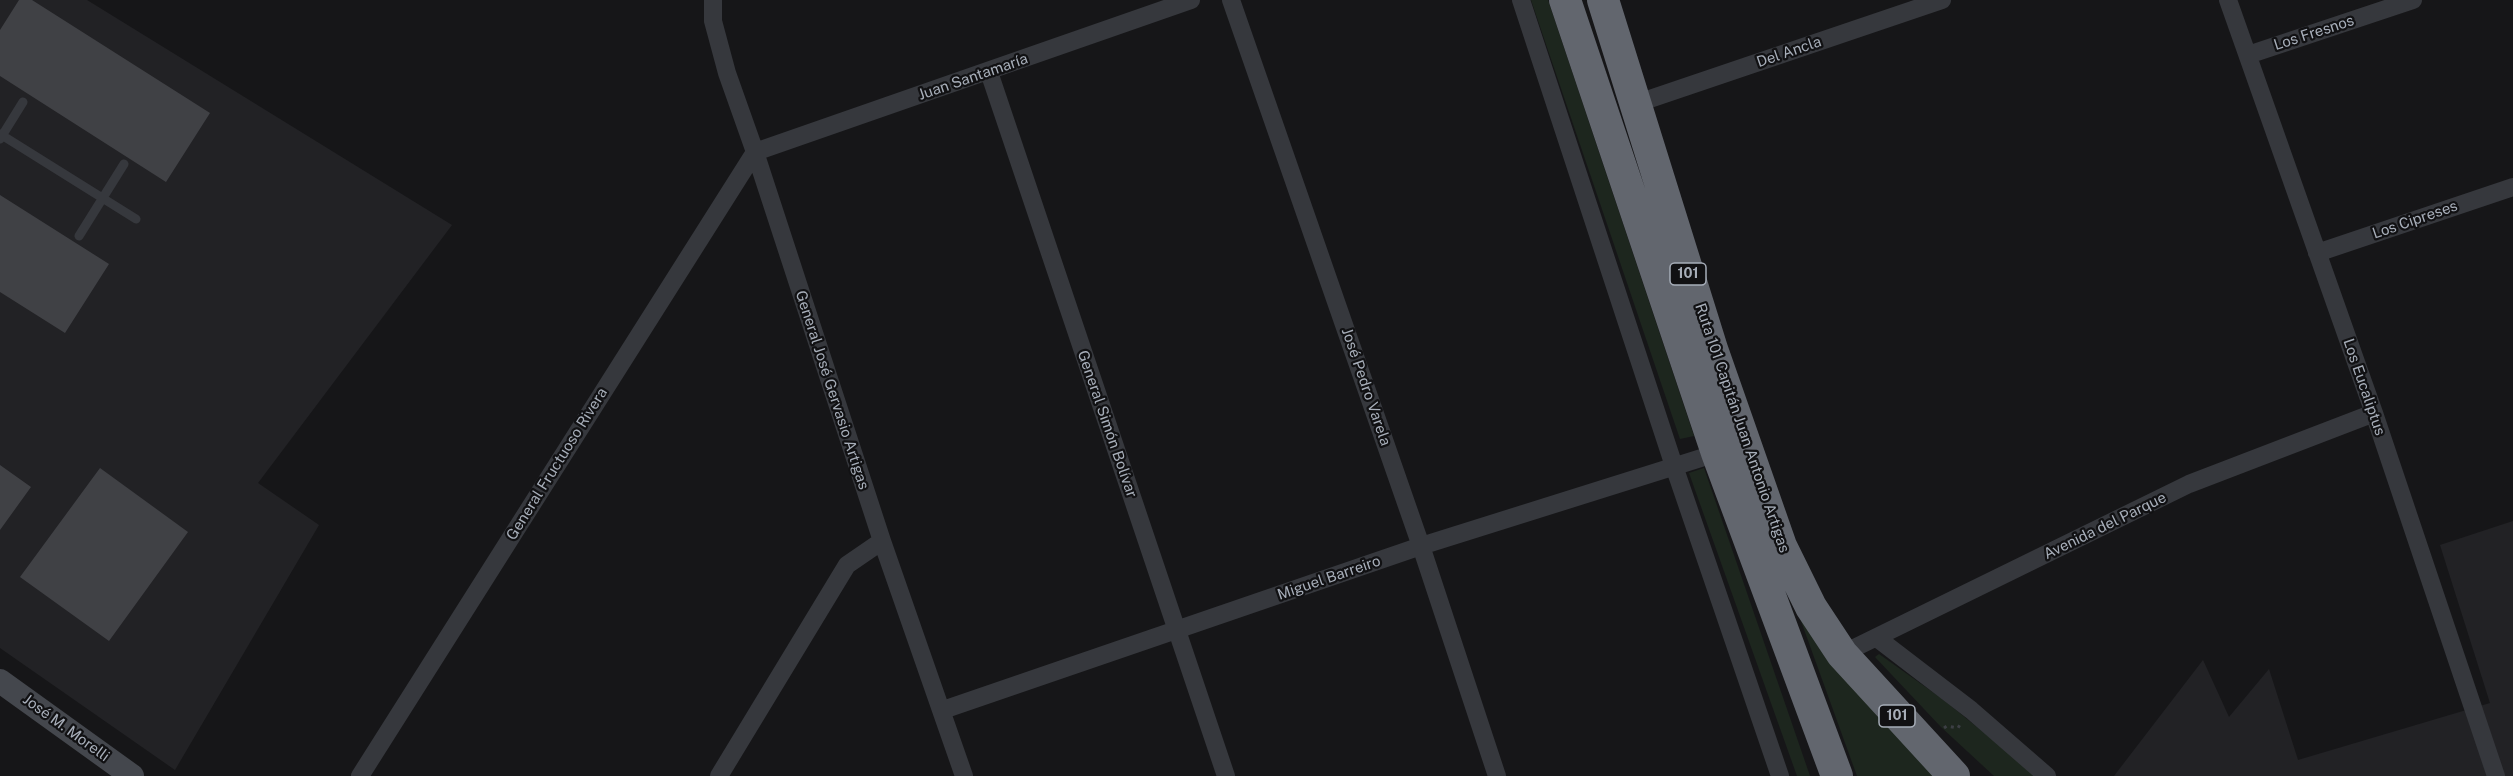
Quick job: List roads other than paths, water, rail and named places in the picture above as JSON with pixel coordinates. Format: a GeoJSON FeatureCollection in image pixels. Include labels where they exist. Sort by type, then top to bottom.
{"type":"FeatureCollection","features":[{"type":"Feature","properties":{"kind":"highway","name":"Ruta 101 Capitán Juan Antonio Artigas"},"geometry":{"type":"LineString","coordinates":[[1565,0],[1717,453],[1837,776]]}},
{"type":"Feature","properties":{"kind":"highway","name":"Ruta 101 Capitán Juan Antonio Artigas"},"geometry":{"type":"LineString","coordinates":[[1603,0],[1719,371],[1778,536],[1810,607],[1842,654],[1954,776]]}},
{"type":"Feature","properties":{"kind":"street","name":"General José Gervasio Artigas"},"geometry":{"type":"LineString","coordinates":[[713,0],[713,21],[727,73],[882,541],[943,710],[964,776]]}},
{"type":"Feature","properties":{"kind":"street","name":"Juan Santamaría"},"geometry":{"type":"LineString","coordinates":[[755,152],[1191,0]]}},
{"type":"Feature","properties":{"kind":"street","name":"José Pedro Varela"},"geometry":{"type":"LineString","coordinates":[[1231,0],[1421,546],[1497,776]]}},
{"type":"Feature","properties":{"kind":"street"},"geometry":{"type":"LineString","coordinates":[[1521,0],[1674,466],[1780,776]]}},
{"type":"Feature","properties":{"kind":"street","name":"Del Ancla"},"geometry":{"type":"LineString","coordinates":[[1635,104],[1942,0]]}},
{"type":"Feature","properties":{"kind":"street","name":"Los Eucaliptus"},"geometry":{"type":"LineString","coordinates":[[2228,0],[2374,413],[2496,776]]}},
{"type":"Feature","properties":{"kind":"street","name":"Los Fresnos"},"geometry":{"type":"LineString","coordinates":[[2248,55],[2413,0]]}},
{"type":"Feature","properties":{"kind":"street","name":"General Simón Bolívar"},"geometry":{"type":"LineString","coordinates":[[988,72],[1226,776]]}},
{"type":"Feature","properties":{"kind":"street","name":"General Fructuoso Rivera"},"geometry":{"type":"LineString","coordinates":[[360,776],[755,152]]}},
{"type":"Feature","properties":{"kind":"street","name":"Los Cipreses"},"geometry":{"type":"LineString","coordinates":[[2317,253],[2513,187]]}},
{"type":"Feature","properties":{"kind":"street","name":"Avenida del Parque"},"geometry":{"type":"LineString","coordinates":[[1842,654],[2189,484],[2374,413]]}},
{"type":"Feature","properties":{"kind":"street","name":"Miguel Barreiro"},"geometry":{"type":"LineString","coordinates":[[943,710],[1421,546],[1717,453]]}},
{"type":"Feature","properties":{"kind":"street"},"geometry":{"type":"LineString","coordinates":[[719,776],[847,565],[882,541]]}},
{"type":"Feature","properties":{"kind":"street"},"geometry":{"type":"LineString","coordinates":[[1877,638],[1971,710],[2047,776]]}},
{"type":"Feature","properties":{"kind":"street","name":"José M. Morelli"},"geometry":{"type":"LineString","coordinates":[[0,681],[132,776]]}},
{"type":"Feature","properties":{"kind":"lane"},"geometry":{"type":"LineString","coordinates":[[23,102],[1,136],[136,219]]}},
{"type":"Feature","properties":{"kind":"lane"},"geometry":{"type":"LineString","coordinates":[[79,236],[124,164]]}}]}
